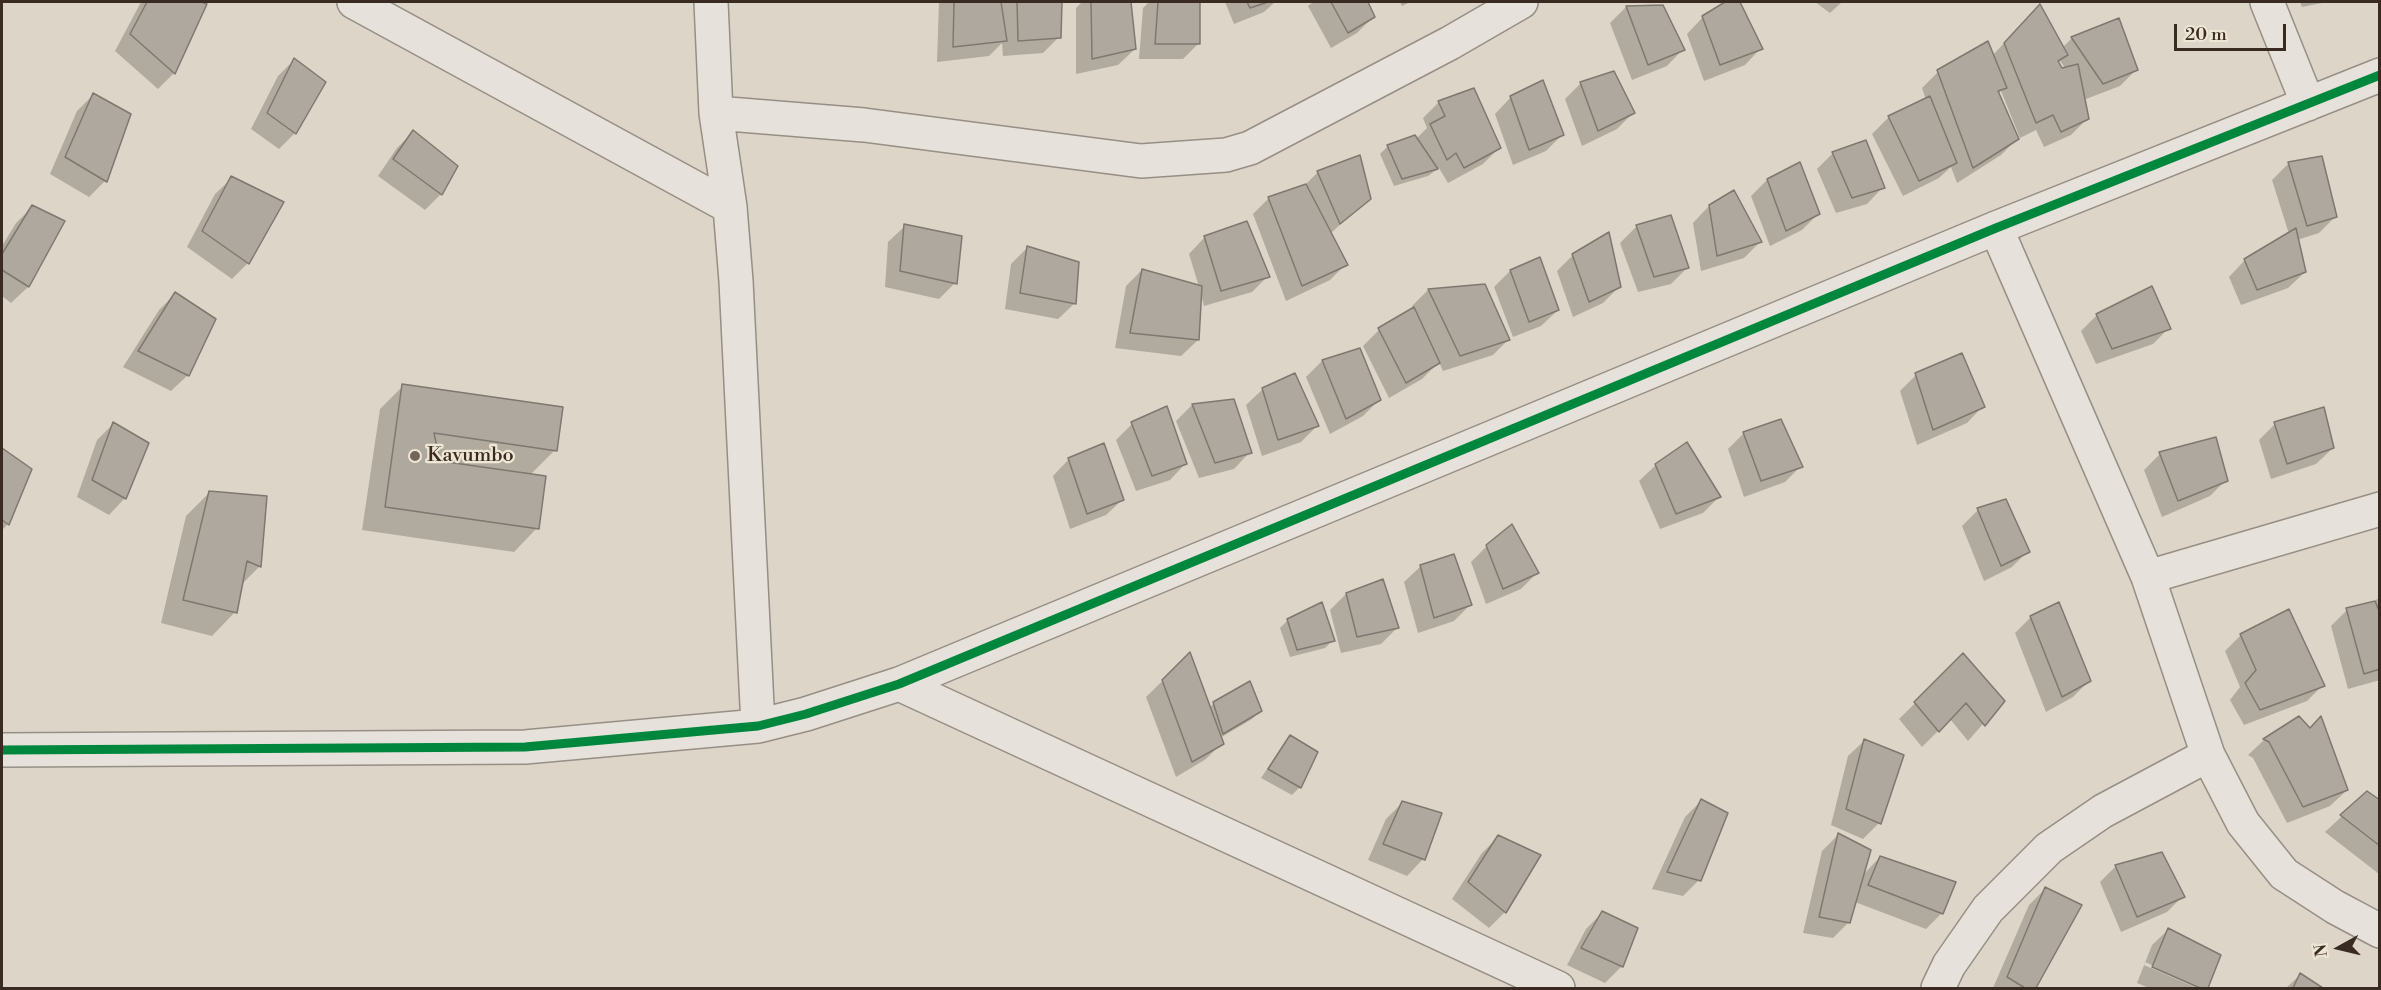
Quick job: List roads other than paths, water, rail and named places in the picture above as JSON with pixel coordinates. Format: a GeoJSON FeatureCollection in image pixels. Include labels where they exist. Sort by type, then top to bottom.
{"type":"FeatureCollection","features":[{"type":"Feature","properties":{"kind":"street"},"geometry":{"type":"LineString","coordinates":[[354,2],[730,207]]}},
{"type":"Feature","properties":{"kind":"street"},"geometry":{"type":"LineString","coordinates":[[711,2],[716,114],[730,207],[736,281],[758,726]]}},
{"type":"Feature","properties":{"kind":"street"},"geometry":{"type":"LineString","coordinates":[[716,114],[864,125],[1141,161],[1226,155],[1261,142],[1450,43],[1521,2]]}},
{"type":"Feature","properties":{"kind":"street"},"geometry":{"type":"LineString","coordinates":[[2268,2],[2308,104]]}},
{"type":"Feature","properties":{"kind":"street"},"geometry":{"type":"LineString","coordinates":[[2,750],[525,747],[758,726],[806,714],[899,684],[1996,228],[2379,75]]}},
{"type":"Feature","properties":{"kind":"street"},"geometry":{"type":"LineString","coordinates":[[1996,228],[2148,578],[2208,755],[2242,824],[2284,874],[2335,907],[2379,931]]}},
{"type":"Feature","properties":{"kind":"street"},"geometry":{"type":"LineString","coordinates":[[2148,578],[2379,509]]}},
{"type":"Feature","properties":{"kind":"street"},"geometry":{"type":"LineString","coordinates":[[899,684],[1558,988]]}},
{"type":"Feature","properties":{"kind":"street"},"geometry":{"type":"LineString","coordinates":[[1938,988],[1949,965],[1988,909],[2049,848],[2103,811],[2208,755]]}},
{"type":"Feature","properties":{"kind":"place","name":"Kavumbo"},"geometry":{"type":"Point","coordinates":[415,456]}}]}
